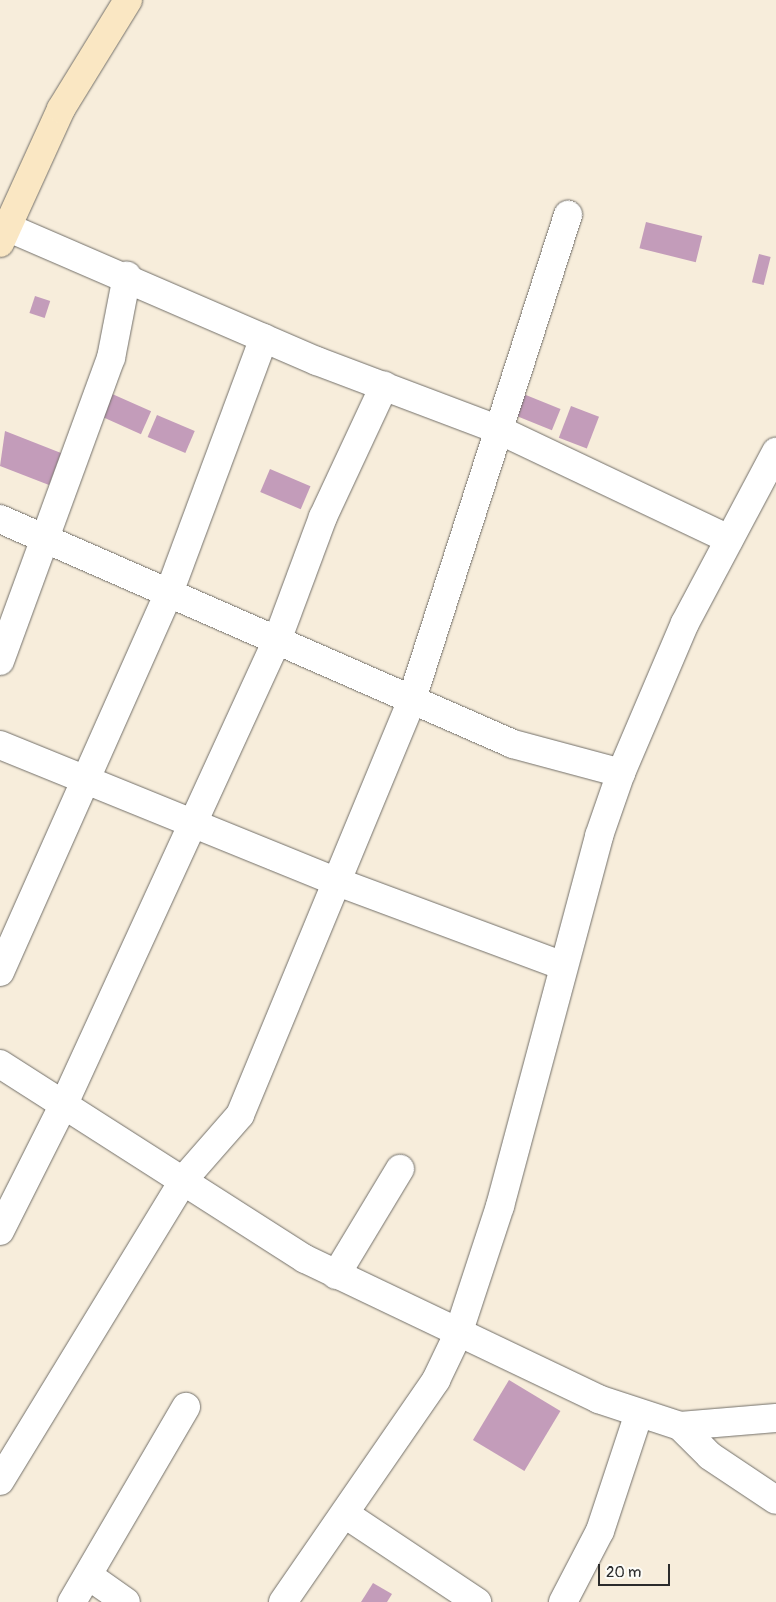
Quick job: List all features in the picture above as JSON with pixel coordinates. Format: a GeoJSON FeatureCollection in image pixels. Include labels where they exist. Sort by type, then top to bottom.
{"type":"FeatureCollection","features":[{"type":"Feature","properties":{"kind":"main road"},"geometry":{"type":"LineString","coordinates":[[2,232],[61,110],[128,0]]}},
{"type":"Feature","properties":{"kind":"street"},"geometry":{"type":"LineString","coordinates":[[0,1481],[184,1179],[240,1115],[335,881],[411,702],[497,429],[568,215]]}},
{"type":"Feature","properties":{"kind":"street"},"geometry":{"type":"LineString","coordinates":[[2,232],[127,276],[264,338],[497,429],[728,539]]}},
{"type":"Feature","properties":{"kind":"street"},"geometry":{"type":"LineString","coordinates":[[0,661],[47,540],[111,358],[127,276]]}},
{"type":"Feature","properties":{"kind":"street"},"geometry":{"type":"LineString","coordinates":[[0,972],[169,593],[264,338]]}},
{"type":"Feature","properties":{"kind":"street"},"geometry":{"type":"LineString","coordinates":[[0,1231],[63,1106],[191,820],[278,638],[323,517],[384,386]]}},
{"type":"Feature","properties":{"kind":"street"},"geometry":{"type":"LineString","coordinates":[[283,1602],[436,1380],[458,1334],[500,1206],[563,966],[620,773],[685,623],[728,539],[776,452]]}},
{"type":"Feature","properties":{"kind":"street"},"geometry":{"type":"LineString","coordinates":[[0,519],[169,593],[278,638],[411,702],[513,744],[620,773]]}},
{"type":"Feature","properties":{"kind":"street"},"geometry":{"type":"LineString","coordinates":[[0,745],[191,820],[335,881],[563,966]]}},
{"type":"Feature","properties":{"kind":"street"},"geometry":{"type":"LineString","coordinates":[[0,1064],[63,1106],[184,1179],[227,1211],[336,1274],[458,1334],[638,1416],[680,1426],[776,1418]]}},
{"type":"Feature","properties":{"kind":"street"},"geometry":{"type":"LineString","coordinates":[[336,1274],[400,1169]]}},
{"type":"Feature","properties":{"kind":"street"},"geometry":{"type":"LineString","coordinates":[[72,1602],[89,1576],[186,1407]]}},
{"type":"Feature","properties":{"kind":"street"},"geometry":{"type":"LineString","coordinates":[[563,1602],[600,1531],[638,1416]]}},
{"type":"Feature","properties":{"kind":"street"},"geometry":{"type":"LineString","coordinates":[[680,1426],[710,1456],[776,1500]]}},
{"type":"Feature","properties":{"kind":"street"},"geometry":{"type":"LineString","coordinates":[[345,1514],[477,1602]]}},
{"type":"Feature","properties":{"kind":"street"},"geometry":{"type":"LineString","coordinates":[[89,1576],[126,1602]]}},
{"type":"Feature","properties":{"kind":"building"},"geometry":{"type":"Polygon","coordinates":[[[646,222],[702,236],[696,262],[639,248],[646,222]]]}},
{"type":"Feature","properties":{"kind":"building"},"geometry":{"type":"Polygon","coordinates":[[[759,254],[771,257],[764,285],[752,282],[759,254]]]}},
{"type":"Feature","properties":{"kind":"building"},"geometry":{"type":"Polygon","coordinates":[[[35,296],[50,301],[45,318],[29,313],[35,296]]]}},
{"type":"Feature","properties":{"kind":"building"},"geometry":{"type":"Polygon","coordinates":[[[516,391],[561,409],[552,430],[507,412],[516,391]]]}},
{"type":"Feature","properties":{"kind":"building"},"geometry":{"type":"Polygon","coordinates":[[[110,393],[151,411],[141,434],[100,416],[110,393]]]}},
{"type":"Feature","properties":{"kind":"building"},"geometry":{"type":"Polygon","coordinates":[[[571,406],[599,417],[587,448],[559,438],[571,406]]]}},
{"type":"Feature","properties":{"kind":"building"},"geometry":{"type":"Polygon","coordinates":[[[157,415],[195,431],[185,453],[148,437],[157,415]]]}},
{"type":"Feature","properties":{"kind":"building"},"geometry":{"type":"Polygon","coordinates":[[[5,431],[61,453],[49,485],[0,466],[5,431]]]}},
{"type":"Feature","properties":{"kind":"building"},"geometry":{"type":"Polygon","coordinates":[[[270,469],[311,486],[301,509],[260,492],[270,469]]]}},
{"type":"Feature","properties":{"kind":"building"},"geometry":{"type":"Polygon","coordinates":[[[509,1380],[560,1411],[524,1471],[473,1440],[509,1380]]]}},
{"type":"Feature","properties":{"kind":"building"},"geometry":{"type":"Polygon","coordinates":[[[373,1583],[392,1594],[387,1602],[361,1602],[373,1583]]]}}]}
